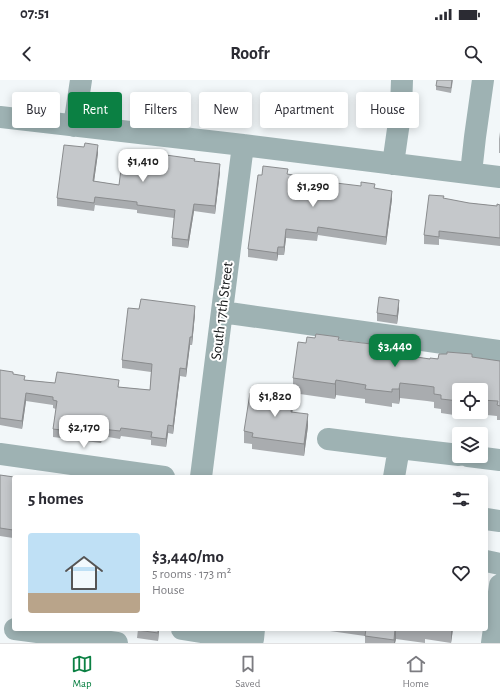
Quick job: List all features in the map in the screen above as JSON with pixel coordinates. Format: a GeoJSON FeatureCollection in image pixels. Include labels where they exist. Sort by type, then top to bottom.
{"type":"FeatureCollection","features":[{"type":"Feature","properties":{"kind":"street"},"geometry":{"type":"LineString","coordinates":[[79,92],[81,80]]}},
{"type":"Feature","properties":{"kind":"street"},"geometry":{"type":"LineString","coordinates":[[392,164],[401,108],[402,80]]}},
{"type":"Feature","properties":{"kind":"street"},"geometry":{"type":"LineString","coordinates":[[471,173],[483,80]]}},
{"type":"Feature","properties":{"kind":"street"},"geometry":{"type":"LineString","coordinates":[[0,117],[68,125]]}},
{"type":"Feature","properties":{"kind":"street"},"geometry":{"type":"LineString","coordinates":[[92,128],[500,177]]}},
{"type":"Feature","properties":{"kind":"street","name":"South 17th Street"},"geometry":{"type":"LineString","coordinates":[[201,475],[243,145]]}},
{"type":"Feature","properties":{"kind":"street"},"geometry":{"type":"LineString","coordinates":[[222,312],[500,351]]}},
{"type":"Feature","properties":{"kind":"street"},"geometry":{"type":"LineString","coordinates":[[328,438],[452,454]]}},
{"type":"Feature","properties":{"kind":"street"},"geometry":{"type":"LineString","coordinates":[[394,475],[400,448]]}},
{"type":"Feature","properties":{"kind":"street"},"geometry":{"type":"LineString","coordinates":[[0,454],[150,475]]}},
{"type":"Feature","properties":{"kind":"street"},"geometry":{"type":"LineString","coordinates":[[488,458],[500,460]]}},
{"type":"Feature","properties":{"kind":"street"},"geometry":{"type":"LineString","coordinates":[[488,520],[500,521]]}},
{"type":"Feature","properties":{"kind":"street"},"geometry":{"type":"LineString","coordinates":[[488,562],[500,564]]}},
{"type":"Feature","properties":{"kind":"street"},"geometry":{"type":"LineString","coordinates":[[492,643],[500,585]]}},
{"type":"Feature","properties":{"kind":"street"},"geometry":{"type":"LineString","coordinates":[[0,627],[12,629]]}},
{"type":"Feature","properties":{"kind":"street"},"geometry":{"type":"LineString","coordinates":[[29,631],[117,643]]}},
{"type":"Feature","properties":{"kind":"street"},"geometry":{"type":"LineString","coordinates":[[180,643],[181,631]]}},
{"type":"Feature","properties":{"kind":"street"},"geometry":{"type":"LineString","coordinates":[[193,631],[253,639],[254,631]]}},
{"type":"Feature","properties":{"kind":"building"},"geometry":{"type":"Polygon","coordinates":[[[437,80],[452,80],[451,88],[436,86],[437,80]]]}},
{"type":"Feature","properties":{"kind":"building"},"geometry":{"type":"Polygon","coordinates":[[[85,143],[98,145],[93,181],[119,185],[123,153],[143,155],[144,152],[220,164],[215,206],[194,204],[188,240],[172,238],[175,210],[137,205],[137,202],[95,197],[94,203],[57,198],[64,145],[84,147],[85,143]]]}},
{"type":"Feature","properties":{"kind":"building"},"geometry":{"type":"Polygon","coordinates":[[[263,166],[288,169],[287,174],[293,175],[293,177],[361,186],[361,182],[375,184],[374,188],[392,191],[386,237],[318,227],[317,233],[286,229],[284,247],[278,247],[277,253],[248,249],[258,175],[262,175],[263,166]]]}},
{"type":"Feature","properties":{"kind":"building"},"geometry":{"type":"Polygon","coordinates":[[[429,195],[444,196],[443,198],[469,203],[500,205],[500,238],[439,231],[439,237],[424,235],[429,195]]]}},
{"type":"Feature","properties":{"kind":"building"},"geometry":{"type":"Polygon","coordinates":[[[379,297],[399,300],[397,316],[377,313],[379,297]]]}},
{"type":"Feature","properties":{"kind":"building"},"geometry":{"type":"Polygon","coordinates":[[[141,299],[195,306],[192,337],[190,337],[186,369],[180,368],[173,426],[168,425],[166,439],[151,437],[152,432],[121,428],[120,431],[102,429],[101,435],[53,429],[57,401],[53,400],[53,397],[26,393],[22,421],[0,418],[0,370],[25,376],[24,380],[55,383],[57,372],[119,380],[118,387],[150,390],[152,364],[122,360],[128,308],[139,309],[141,299]]]}},
{"type":"Feature","properties":{"kind":"building"},"geometry":{"type":"Polygon","coordinates":[[[316,334],[339,337],[338,340],[397,345],[396,348],[404,350],[403,355],[430,359],[438,359],[439,354],[447,354],[447,352],[472,354],[472,357],[500,361],[500,406],[497,405],[498,401],[488,400],[488,383],[452,383],[452,400],[441,399],[441,395],[434,394],[434,387],[427,386],[400,383],[399,389],[392,389],[392,392],[365,389],[366,385],[336,380],[335,384],[293,378],[298,342],[306,343],[307,337],[315,338],[316,334]]]}},
{"type":"Feature","properties":{"kind":"building"},"geometry":{"type":"Polygon","coordinates":[[[258,391],[293,395],[291,412],[308,414],[304,444],[252,437],[253,433],[244,431],[250,393],[257,394],[258,391]]]}},
{"type":"Feature","properties":{"kind":"building"},"geometry":{"type":"Polygon","coordinates":[[[0,475],[12,477],[12,530],[0,528],[0,475]]]}},
{"type":"Feature","properties":{"kind":"building"},"geometry":{"type":"Polygon","coordinates":[[[144,631],[158,631],[158,633],[144,631]]]}},
{"type":"Feature","properties":{"kind":"building"},"geometry":{"type":"Polygon","coordinates":[[[366,631],[395,631],[394,640],[365,636],[366,631]]]}}]}
